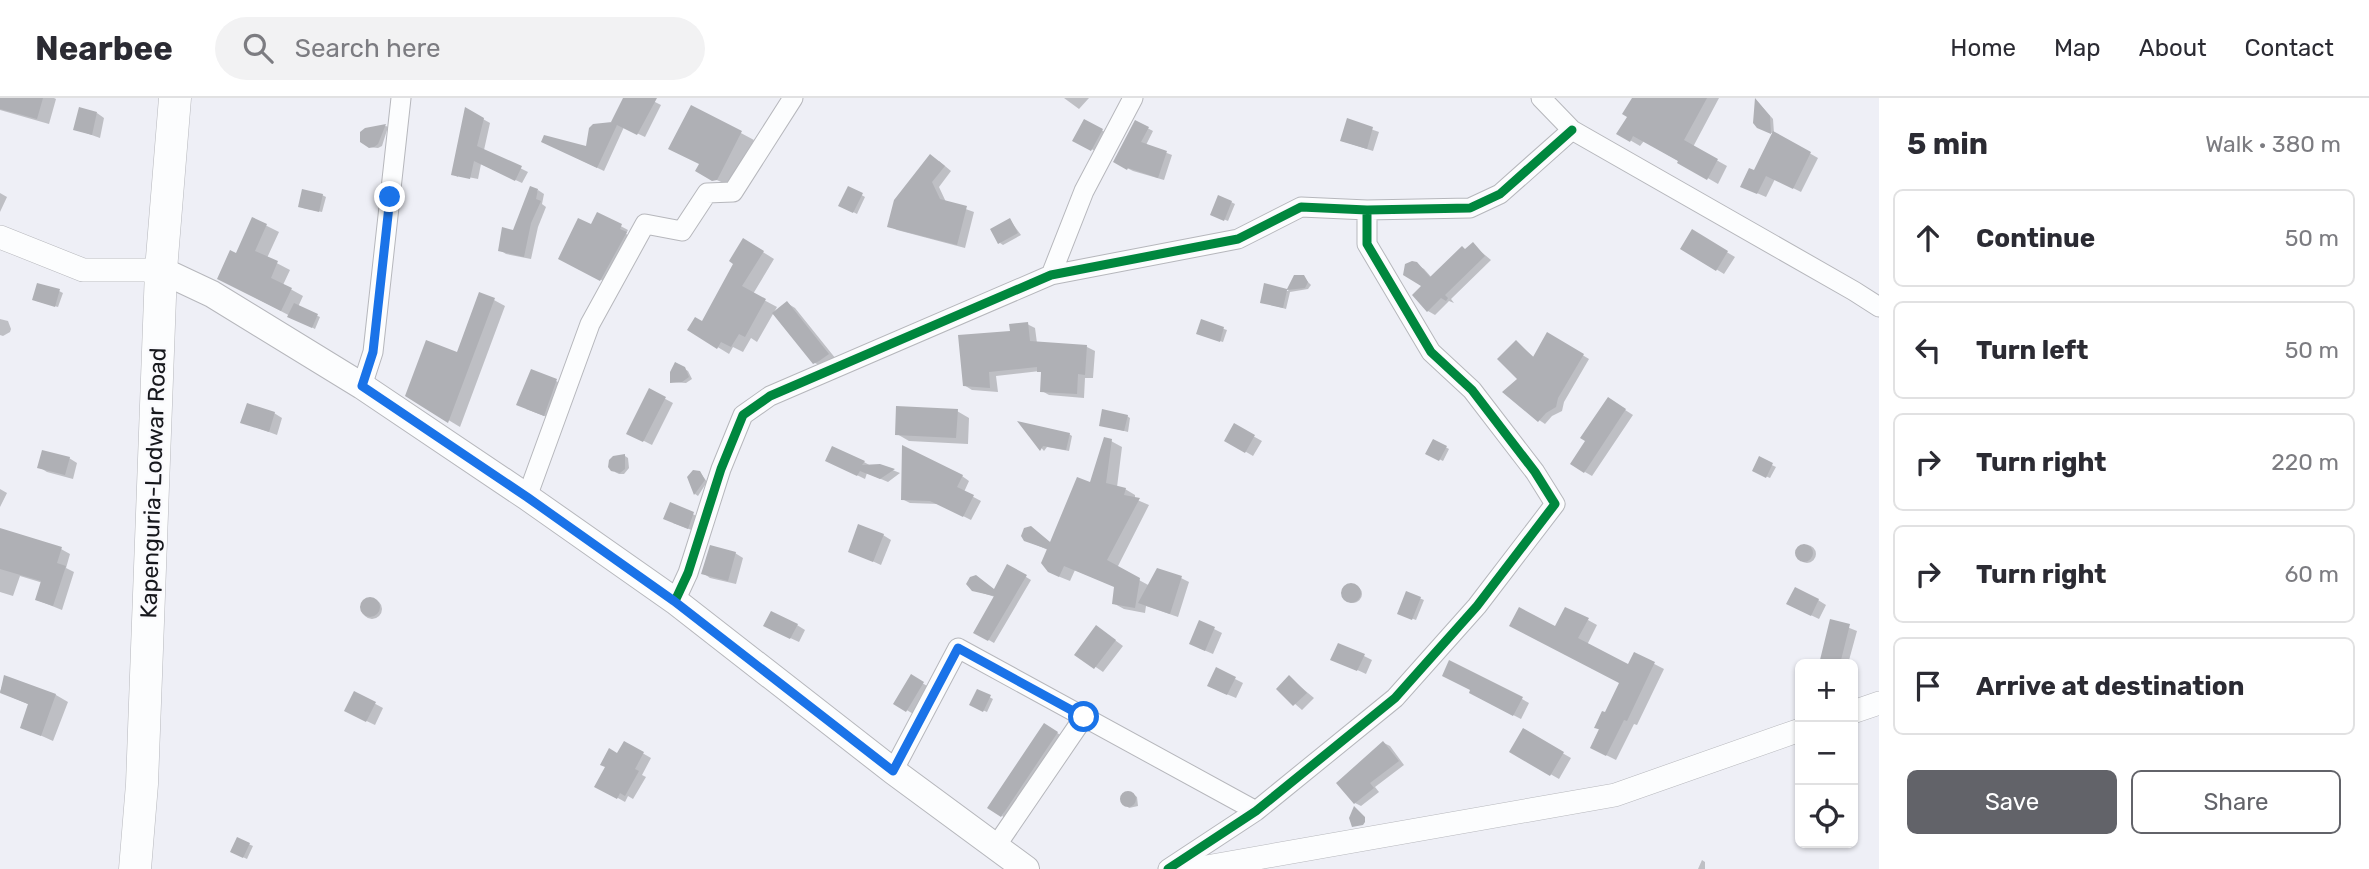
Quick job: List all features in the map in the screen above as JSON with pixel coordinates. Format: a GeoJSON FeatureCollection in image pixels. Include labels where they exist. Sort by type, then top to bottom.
{"type":"FeatureCollection","features":[{"type":"Feature","properties":{"kind":"highway","name":"Kapenguria-Lodwar Road"},"geometry":{"type":"LineString","coordinates":[[135,869],[142,785],[162,270],[175,98]]}},
{"type":"Feature","properties":{"kind":"main road"},"geometry":{"type":"LineString","coordinates":[[162,270],[212,294],[362,386],[527,497],[674,601],[893,771],[1026,869]]}},
{"type":"Feature","properties":{"kind":"street"},"geometry":{"type":"LineString","coordinates":[[362,386],[373,352],[401,98]]}},
{"type":"Feature","properties":{"kind":"street"},"geometry":{"type":"LineString","coordinates":[[527,497],[590,324],[645,224],[682,231],[708,193],[733,192],[793,98]]}},
{"type":"Feature","properties":{"kind":"street"},"geometry":{"type":"LineString","coordinates":[[1051,275],[1083,191],[1133,98]]}},
{"type":"Feature","properties":{"kind":"street"},"geometry":{"type":"LineString","coordinates":[[1541,98],[1572,130],[1879,307]]}},
{"type":"Feature","properties":{"kind":"street"},"geometry":{"type":"LineString","coordinates":[[674,601],[688,573],[721,469],[743,415],[770,396],[1051,275],[1238,239],[1301,207],[1367,210],[1470,208],[1500,194],[1572,130]]}},
{"type":"Feature","properties":{"kind":"street"},"geometry":{"type":"LineString","coordinates":[[1168,869],[1256,811],[1395,698],[1477,606],[1555,504],[1535,472],[1472,390],[1431,352],[1367,244],[1367,210]]}},
{"type":"Feature","properties":{"kind":"street"},"geometry":{"type":"LineString","coordinates":[[0,237],[83,270],[162,270]]}},
{"type":"Feature","properties":{"kind":"street"},"geometry":{"type":"LineString","coordinates":[[893,771],[958,648],[1256,811]]}},
{"type":"Feature","properties":{"kind":"street"},"geometry":{"type":"LineString","coordinates":[[1858,710],[1879,703]]}},
{"type":"Feature","properties":{"kind":"street"},"geometry":{"type":"LineString","coordinates":[[996,846],[1084,717]]}},
{"type":"Feature","properties":{"kind":"street"},"geometry":{"type":"LineString","coordinates":[[1195,869],[1615,795],[1795,732]]}},
{"type":"Feature","properties":{"kind":"building"},"geometry":{"type":"Polygon","coordinates":[[[0,98],[43,98],[37,119],[0,109],[0,98]]]}},
{"type":"Feature","properties":{"kind":"building"},"geometry":{"type":"Polygon","coordinates":[[[623,98],[657,98],[637,135],[617,125],[597,168],[541,142],[544,135],[586,146],[589,128],[593,124],[612,122],[623,98]]]}},
{"type":"Feature","properties":{"kind":"building"},"geometry":{"type":"Polygon","coordinates":[[[1632,98],[1707,98],[1684,140],[1718,159],[1707,180],[1633,136],[1630,142],[1616,134],[1627,117],[1622,114],[1632,98]]]}},
{"type":"Feature","properties":{"kind":"building"},"geometry":{"type":"Polygon","coordinates":[[[1755,98],[1770,116],[1771,134],[1757,128],[1753,123],[1755,98]]]}},
{"type":"Feature","properties":{"kind":"building"},"geometry":{"type":"Polygon","coordinates":[[[691,105],[742,131],[717,180],[712,181],[695,171],[699,164],[668,149],[691,105]]]}},
{"type":"Feature","properties":{"kind":"building"},"geometry":{"type":"Polygon","coordinates":[[[79,107],[97,112],[92,135],[73,130],[79,107]]]}},
{"type":"Feature","properties":{"kind":"building"},"geometry":{"type":"Polygon","coordinates":[[[465,107],[484,118],[477,146],[522,166],[515,181],[474,161],[470,179],[451,175],[465,107]]]}},
{"type":"Feature","properties":{"kind":"building"},"geometry":{"type":"Polygon","coordinates":[[[1347,118],[1373,127],[1367,149],[1340,141],[1347,118]]]}},
{"type":"Feature","properties":{"kind":"building"},"geometry":{"type":"Polygon","coordinates":[[[1084,119],[1103,129],[1091,151],[1072,141],[1084,119]]]}},
{"type":"Feature","properties":{"kind":"building"},"geometry":{"type":"Polygon","coordinates":[[[1135,120],[1149,127],[1141,142],[1167,151],[1158,178],[1128,168],[1127,170],[1113,162],[1135,120]]]}},
{"type":"Feature","properties":{"kind":"building"},"geometry":{"type":"Polygon","coordinates":[[[386,124],[378,144],[374,147],[369,148],[360,142],[360,132],[365,128],[386,124]]]}},
{"type":"Feature","properties":{"kind":"building"},"geometry":{"type":"Polygon","coordinates":[[[1773,131],[1811,152],[1793,189],[1766,176],[1757,194],[1740,187],[1749,168],[1754,170],[1773,131]]]}},
{"type":"Feature","properties":{"kind":"building"},"geometry":{"type":"Polygon","coordinates":[[[930,154],[945,166],[932,182],[940,199],[967,206],[957,245],[887,227],[894,200],[930,154]]]}},
{"type":"Feature","properties":{"kind":"building"},"geometry":{"type":"Polygon","coordinates":[[[530,186],[538,189],[536,199],[541,201],[531,223],[524,257],[498,251],[502,227],[513,230],[530,186]]]}},
{"type":"Feature","properties":{"kind":"building"},"geometry":{"type":"Polygon","coordinates":[[[848,186],[863,193],[853,213],[838,206],[848,186]]]}},
{"type":"Feature","properties":{"kind":"building"},"geometry":{"type":"Polygon","coordinates":[[[302,189],[323,194],[319,212],[298,207],[302,189]]]}},
{"type":"Feature","properties":{"kind":"building"},"geometry":{"type":"Polygon","coordinates":[[[1218,195],[1232,201],[1224,221],[1210,215],[1218,195]]]}},
{"type":"Feature","properties":{"kind":"building"},"geometry":{"type":"Polygon","coordinates":[[[597,212],[622,224],[620,229],[627,232],[600,281],[558,259],[578,218],[591,224],[597,212]]]}},
{"type":"Feature","properties":{"kind":"building"},"geometry":{"type":"Polygon","coordinates":[[[252,217],[267,224],[255,251],[278,261],[271,278],[292,288],[281,311],[217,279],[230,250],[236,253],[252,217]]]}},
{"type":"Feature","properties":{"kind":"building"},"geometry":{"type":"Polygon","coordinates":[[[1010,218],[1018,233],[998,244],[990,229],[1010,218]]]}},
{"type":"Feature","properties":{"kind":"building"},"geometry":{"type":"Polygon","coordinates":[[[1692,229],[1728,251],[1716,271],[1680,249],[1692,229]]]}},
{"type":"Feature","properties":{"kind":"building"},"geometry":{"type":"Polygon","coordinates":[[[743,238],[764,251],[742,286],[766,299],[745,337],[739,334],[731,347],[721,342],[717,349],[687,330],[695,317],[702,321],[733,264],[729,261],[743,238]]]}},
{"type":"Feature","properties":{"kind":"building"},"geometry":{"type":"Polygon","coordinates":[[[1473,242],[1485,256],[1445,295],[1448,298],[1446,301],[1441,298],[1427,312],[1412,295],[1421,286],[1403,275],[1405,264],[1417,262],[1430,277],[1462,246],[1465,249],[1473,242]]]}},
{"type":"Feature","properties":{"kind":"building"},"geometry":{"type":"Polygon","coordinates":[[[1294,275],[1304,275],[1308,282],[1305,288],[1287,290],[1283,308],[1260,303],[1264,283],[1287,289],[1294,275]]]}},
{"type":"Feature","properties":{"kind":"building"},"geometry":{"type":"Polygon","coordinates":[[[37,283],[60,289],[55,307],[32,300],[37,283]]]}},
{"type":"Feature","properties":{"kind":"building"},"geometry":{"type":"Polygon","coordinates":[[[479,292],[495,298],[448,423],[405,396],[426,340],[457,352],[479,292]]]}},
{"type":"Feature","properties":{"kind":"building"},"geometry":{"type":"Polygon","coordinates":[[[787,301],[829,354],[813,364],[772,313],[787,301]]]}},
{"type":"Feature","properties":{"kind":"building"},"geometry":{"type":"Polygon","coordinates":[[[294,303],[318,314],[312,328],[287,317],[294,303]]]}},
{"type":"Feature","properties":{"kind":"building"},"geometry":{"type":"Polygon","coordinates":[[[1201,319],[1224,327],[1220,342],[1196,334],[1201,319]]]}},
{"type":"Feature","properties":{"kind":"building"},"geometry":{"type":"Polygon","coordinates":[[[1028,322],[1030,341],[1087,345],[1085,375],[1078,374],[1077,394],[1040,392],[1041,372],[1037,372],[1037,367],[989,372],[990,388],[963,386],[958,335],[1010,331],[1009,324],[1028,322]]]}},
{"type":"Feature","properties":{"kind":"building"},"geometry":{"type":"Polygon","coordinates":[[[1547,332],[1584,354],[1558,398],[1556,407],[1538,422],[1502,392],[1517,379],[1497,359],[1516,340],[1533,357],[1547,332]]]}},
{"type":"Feature","properties":{"kind":"building"},"geometry":{"type":"Polygon","coordinates":[[[675,362],[685,367],[689,377],[682,382],[670,383],[670,372],[675,362]]]}},
{"type":"Feature","properties":{"kind":"building"},"geometry":{"type":"Polygon","coordinates":[[[531,369],[557,379],[544,416],[516,405],[531,369]]]}},
{"type":"Feature","properties":{"kind":"building"},"geometry":{"type":"Polygon","coordinates":[[[649,388],[666,397],[643,442],[626,434],[649,388]]]}},
{"type":"Feature","properties":{"kind":"building"},"geometry":{"type":"Polygon","coordinates":[[[1608,397],[1626,409],[1584,473],[1570,464],[1585,441],[1580,438],[1608,397]]]}},
{"type":"Feature","properties":{"kind":"building"},"geometry":{"type":"Polygon","coordinates":[[[247,403],[275,412],[269,432],[240,423],[247,403]]]}},
{"type":"Feature","properties":{"kind":"building"},"geometry":{"type":"Polygon","coordinates":[[[896,406],[958,409],[956,438],[895,435],[896,406]]]}},
{"type":"Feature","properties":{"kind":"building"},"geometry":{"type":"Polygon","coordinates":[[[1102,409],[1128,415],[1124,431],[1099,426],[1102,409]]]}},
{"type":"Feature","properties":{"kind":"building"},"geometry":{"type":"Polygon","coordinates":[[[1017,421],[1070,433],[1066,450],[1043,446],[1040,451],[1017,421]]]}},
{"type":"Feature","properties":{"kind":"building"},"geometry":{"type":"Polygon","coordinates":[[[1234,423],[1255,435],[1245,453],[1224,441],[1234,423]]]}},
{"type":"Feature","properties":{"kind":"building"},"geometry":{"type":"Polygon","coordinates":[[[1104,437],[1112,439],[1106,483],[1126,488],[1124,495],[1140,498],[1107,560],[1140,578],[1135,608],[1112,604],[1114,587],[1064,566],[1059,577],[1048,572],[1041,563],[1047,549],[1024,541],[1021,536],[1024,528],[1031,526],[1050,542],[1077,477],[1090,482],[1104,437]]]}},
{"type":"Feature","properties":{"kind":"building"},"geometry":{"type":"Polygon","coordinates":[[[1433,439],[1447,446],[1439,461],[1425,454],[1433,439]]]}},
{"type":"Feature","properties":{"kind":"building"},"geometry":{"type":"Polygon","coordinates":[[[902,445],[963,475],[957,487],[974,495],[963,517],[930,501],[901,500],[902,445]]]}},
{"type":"Feature","properties":{"kind":"building"},"geometry":{"type":"Polygon","coordinates":[[[832,446],[865,461],[862,465],[880,464],[895,469],[880,479],[860,471],[857,476],[825,461],[832,446]]]}},
{"type":"Feature","properties":{"kind":"building"},"geometry":{"type":"Polygon","coordinates":[[[42,450],[70,457],[65,475],[37,468],[42,450]]]}},
{"type":"Feature","properties":{"kind":"building"},"geometry":{"type":"Polygon","coordinates":[[[625,454],[625,469],[620,473],[611,471],[608,467],[609,460],[613,456],[625,454]]]}},
{"type":"Feature","properties":{"kind":"building"},"geometry":{"type":"Polygon","coordinates":[[[1759,456],[1773,463],[1766,478],[1752,471],[1759,456]]]}},
{"type":"Feature","properties":{"kind":"building"},"geometry":{"type":"Polygon","coordinates":[[[693,470],[700,471],[705,480],[694,495],[687,477],[693,470]]]}},
{"type":"Feature","properties":{"kind":"building"},"geometry":{"type":"Polygon","coordinates":[[[670,502],[694,512],[688,529],[663,519],[670,502]]]}},
{"type":"Feature","properties":{"kind":"building"},"geometry":{"type":"Polygon","coordinates":[[[858,524],[884,534],[873,562],[848,552],[858,524]]]}},
{"type":"Feature","properties":{"kind":"building"},"geometry":{"type":"Polygon","coordinates":[[[0,528],[62,547],[57,563],[66,566],[53,606],[35,600],[41,581],[0,569],[0,528]]]}},
{"type":"Feature","properties":{"kind":"building"},"geometry":{"type":"Polygon","coordinates":[[[1804,544],[1810,547],[1813,553],[1810,559],[1804,562],[1798,559],[1795,553],[1798,547],[1804,544]]]}},
{"type":"Feature","properties":{"kind":"building"},"geometry":{"type":"Polygon","coordinates":[[[710,545],[736,552],[728,581],[701,574],[710,545]]]}},
{"type":"Feature","properties":{"kind":"building"},"geometry":{"type":"Polygon","coordinates":[[[1007,564],[1027,575],[988,641],[973,633],[994,596],[972,591],[966,584],[970,577],[976,575],[994,589],[1007,564]]]}},
{"type":"Feature","properties":{"kind":"building"},"geometry":{"type":"Polygon","coordinates":[[[1157,568],[1182,576],[1170,614],[1138,603],[1157,568]]]}},
{"type":"Feature","properties":{"kind":"building"},"geometry":{"type":"Polygon","coordinates":[[[1351,583],[1358,586],[1361,593],[1358,600],[1351,603],[1344,600],[1341,593],[1344,586],[1351,583]]]}},
{"type":"Feature","properties":{"kind":"building"},"geometry":{"type":"Polygon","coordinates":[[[1795,587],[1819,599],[1811,616],[1786,604],[1795,587]]]}},
{"type":"Feature","properties":{"kind":"building"},"geometry":{"type":"Polygon","coordinates":[[[1406,591],[1421,597],[1412,620],[1397,614],[1406,591]]]}},
{"type":"Feature","properties":{"kind":"building"},"geometry":{"type":"Polygon","coordinates":[[[370,597],[377,600],[380,607],[377,614],[370,617],[363,614],[360,607],[363,600],[370,597]]]}},
{"type":"Feature","properties":{"kind":"building"},"geometry":{"type":"Polygon","coordinates":[[[1519,607],[1555,626],[1565,607],[1589,618],[1578,638],[1628,664],[1634,652],[1655,662],[1627,721],[1624,720],[1606,756],[1590,748],[1599,729],[1594,728],[1619,683],[1509,626],[1519,607]]]}},
{"type":"Feature","properties":{"kind":"building"},"geometry":{"type":"Polygon","coordinates":[[[771,611],[798,624],[790,639],[763,626],[771,611]]]}},
{"type":"Feature","properties":{"kind":"building"},"geometry":{"type":"Polygon","coordinates":[[[1830,619],[1850,624],[1841,659],[1820,659],[1830,619]]]}},
{"type":"Feature","properties":{"kind":"building"},"geometry":{"type":"Polygon","coordinates":[[[1199,620],[1215,627],[1205,651],[1189,644],[1199,620]]]}},
{"type":"Feature","properties":{"kind":"building"},"geometry":{"type":"Polygon","coordinates":[[[1096,625],[1116,640],[1094,669],[1074,655],[1096,625]]]}},
{"type":"Feature","properties":{"kind":"building"},"geometry":{"type":"Polygon","coordinates":[[[1338,643],[1365,654],[1357,671],[1330,660],[1338,643]]]}},
{"type":"Feature","properties":{"kind":"building"},"geometry":{"type":"Polygon","coordinates":[[[1449,660],[1523,697],[1513,716],[1442,676],[1449,660]]]}},
{"type":"Feature","properties":{"kind":"building"},"geometry":{"type":"Polygon","coordinates":[[[1216,667],[1236,677],[1227,695],[1207,686],[1216,667]]]}},
{"type":"Feature","properties":{"kind":"building"},"geometry":{"type":"Polygon","coordinates":[[[911,674],[924,682],[906,712],[893,704],[911,674]]]}},
{"type":"Feature","properties":{"kind":"building"},"geometry":{"type":"Polygon","coordinates":[[[4,675],[56,694],[41,736],[20,728],[28,704],[0,693],[4,675]]]}},
{"type":"Feature","properties":{"kind":"building"},"geometry":{"type":"Polygon","coordinates":[[[1289,675],[1307,693],[1293,706],[1276,689],[1289,675]]]}},
{"type":"Feature","properties":{"kind":"building"},"geometry":{"type":"Polygon","coordinates":[[[977,689],[991,695],[983,712],[969,705],[977,689]]]}},
{"type":"Feature","properties":{"kind":"building"},"geometry":{"type":"Polygon","coordinates":[[[354,691],[376,702],[366,722],[344,711],[354,691]]]}},
{"type":"Feature","properties":{"kind":"building"},"geometry":{"type":"Polygon","coordinates":[[[1044,723],[1058,732],[1001,817],[987,808],[1044,723]]]}},
{"type":"Feature","properties":{"kind":"building"},"geometry":{"type":"Polygon","coordinates":[[[1523,728],[1564,752],[1550,776],[1509,752],[1523,728]]]}},
{"type":"Feature","properties":{"kind":"building"},"geometry":{"type":"Polygon","coordinates":[[[624,741],[644,752],[635,769],[639,771],[625,796],[620,793],[617,799],[594,787],[605,767],[600,765],[609,748],[617,753],[624,741]]]}},
{"type":"Feature","properties":{"kind":"building"},"geometry":{"type":"Polygon","coordinates":[[[1383,741],[1399,761],[1370,783],[1374,788],[1354,804],[1336,783],[1383,741]]]}},
{"type":"Feature","properties":{"kind":"building"},"geometry":{"type":"Polygon","coordinates":[[[1125,791],[1131,791],[1136,799],[1134,805],[1125,807],[1120,802],[1120,796],[1125,791]]]}},
{"type":"Feature","properties":{"kind":"building"},"geometry":{"type":"Polygon","coordinates":[[[1354,806],[1365,817],[1365,822],[1352,827],[1349,818],[1354,806]]]}},
{"type":"Feature","properties":{"kind":"building"},"geometry":{"type":"Polygon","coordinates":[[[237,837],[250,843],[243,858],[230,852],[237,837]]]}},
{"type":"Feature","properties":{"kind":"cycle path"},"geometry":{"type":"LineString","coordinates":[[1168,869],[1256,811],[1395,698],[1477,606],[1555,504],[1535,472],[1472,390],[1431,352],[1367,244],[1367,210],[1470,208],[1500,194],[1572,130]]}},
{"type":"Feature","properties":{"kind":"cycle path"},"geometry":{"type":"LineString","coordinates":[[675,601],[688,573],[721,469],[743,415],[770,396],[1051,275],[1238,239],[1301,207],[1367,210]]}},
{"type":"Feature","properties":{"kind":"route"},"geometry":{"type":"LineString","coordinates":[[390,197],[373,352],[362,386],[527,497],[674,601],[893,771],[958,648],[1084,717]]}}]}
